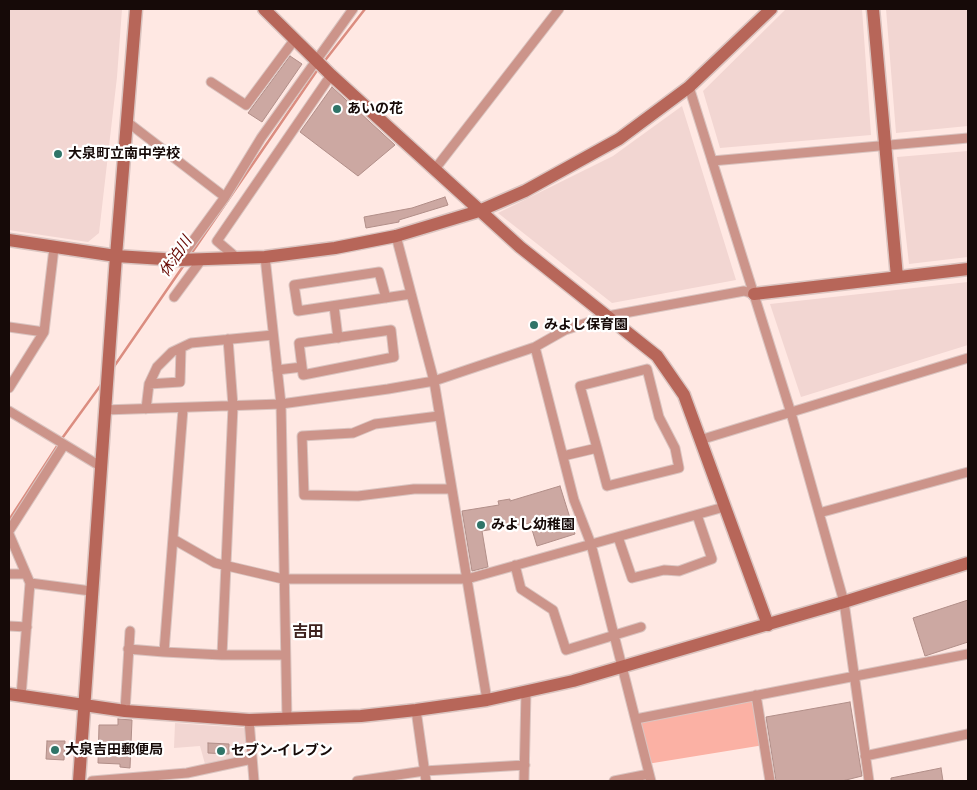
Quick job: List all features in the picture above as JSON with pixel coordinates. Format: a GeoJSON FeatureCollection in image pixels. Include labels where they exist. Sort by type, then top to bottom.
{"type":"FeatureCollection","features":[{"type":"Feature","properties":{"kind":"street"},"geometry":{"type":"LineString","coordinates":[[78,781],[104,410],[136,9]]}},
{"type":"Feature","properties":{"kind":"street"},"geometry":{"type":"LineString","coordinates":[[237,258],[217,241],[325,69],[353,9]]}},
{"type":"Feature","properties":{"kind":"street"},"geometry":{"type":"LineString","coordinates":[[435,169],[559,9]]}},
{"type":"Feature","properties":{"kind":"street"},"geometry":{"type":"LineString","coordinates":[[9,240],[116,256],[190,259],[264,257],[335,248],[396,236],[478,211],[525,191],[619,139],[689,88],[771,9]]}},
{"type":"Feature","properties":{"kind":"street"},"geometry":{"type":"LineString","coordinates":[[873,9],[897,277]]}},
{"type":"Feature","properties":{"kind":"street"},"geometry":{"type":"LineString","coordinates":[[266,10],[325,69],[435,169],[478,211],[520,248],[657,356],[672,375],[684,395],[768,625]]}},
{"type":"Feature","properties":{"kind":"street"},"geometry":{"type":"LineString","coordinates":[[211,82],[246,105],[295,39]]}},
{"type":"Feature","properties":{"kind":"street"},"geometry":{"type":"LineString","coordinates":[[174,297],[190,259],[261,138],[325,69]]}},
{"type":"Feature","properties":{"kind":"street"},"geometry":{"type":"LineString","coordinates":[[689,88],[791,413],[844,602],[869,781]]}},
{"type":"Feature","properties":{"kind":"street"},"geometry":{"type":"LineString","coordinates":[[126,121],[225,198]]}},
{"type":"Feature","properties":{"kind":"street"},"geometry":{"type":"LineString","coordinates":[[712,161],[968,138]]}},
{"type":"Feature","properties":{"kind":"street"},"geometry":{"type":"LineString","coordinates":[[396,236],[434,381],[487,700]]}},
{"type":"Feature","properties":{"kind":"street"},"geometry":{"type":"LineString","coordinates":[[9,388],[44,332],[54,248]]}},
{"type":"Feature","properties":{"kind":"street"},"geometry":{"type":"LineString","coordinates":[[264,257],[281,404],[287,720]]}},
{"type":"Feature","properties":{"kind":"street"},"geometry":{"type":"LineString","coordinates":[[104,410],[183,409],[281,404],[388,389],[434,381],[535,347],[565,330],[608,316],[744,291],[754,294],[968,269]]}},
{"type":"Feature","properties":{"kind":"street"},"geometry":{"type":"LineString","coordinates":[[386,298],[379,272],[294,285],[298,311],[334,306],[386,298],[411,294]]}},
{"type":"Feature","properties":{"kind":"street"},"geometry":{"type":"LineString","coordinates":[[334,306],[338,338]]}},
{"type":"Feature","properties":{"kind":"street"},"geometry":{"type":"LineString","coordinates":[[9,327],[44,332]]}},
{"type":"Feature","properties":{"kind":"street"},"geometry":{"type":"LineString","coordinates":[[391,330],[394,357],[303,375],[302,367],[300,343],[391,330]]}},
{"type":"Feature","properties":{"kind":"street"},"geometry":{"type":"LineString","coordinates":[[146,410],[149,384],[157,367],[172,352],[191,343],[273,335]]}},
{"type":"Feature","properties":{"kind":"street"},"geometry":{"type":"LineString","coordinates":[[222,655],[224,566],[233,406],[228,340]]}},
{"type":"Feature","properties":{"kind":"street"},"geometry":{"type":"LineString","coordinates":[[535,347],[574,500],[591,544],[650,778],[614,781]]}},
{"type":"Feature","properties":{"kind":"street"},"geometry":{"type":"LineString","coordinates":[[149,384],[180,382],[181,348]]}},
{"type":"Feature","properties":{"kind":"street"},"geometry":{"type":"LineString","coordinates":[[700,440],[968,358]]}},
{"type":"Feature","properties":{"kind":"street"},"geometry":{"type":"LineString","coordinates":[[277,370],[302,367]]}},
{"type":"Feature","properties":{"kind":"street"},"geometry":{"type":"LineString","coordinates":[[647,369],[659,417],[675,448],[679,468],[607,486],[597,448],[580,386],[647,369]]}},
{"type":"Feature","properties":{"kind":"street"},"geometry":{"type":"LineString","coordinates":[[164,652],[183,409]]}},
{"type":"Feature","properties":{"kind":"street"},"geometry":{"type":"LineString","coordinates":[[9,412],[100,466]]}},
{"type":"Feature","properties":{"kind":"street"},"geometry":{"type":"LineString","coordinates":[[439,416],[375,424],[353,433],[302,436],[304,495],[358,496],[414,489],[452,489]]}},
{"type":"Feature","properties":{"kind":"street"},"geometry":{"type":"LineString","coordinates":[[64,445],[9,533],[30,583],[27,627],[15,695],[125,711],[249,720],[287,720],[416,710],[487,700],[622,668],[968,564]]}},
{"type":"Feature","properties":{"kind":"street"},"geometry":{"type":"LineString","coordinates":[[563,456],[597,448]]}},
{"type":"Feature","properties":{"kind":"street"},"geometry":{"type":"LineString","coordinates":[[820,513],[968,472]]}},
{"type":"Feature","properties":{"kind":"street"},"geometry":{"type":"LineString","coordinates":[[173,539],[215,564],[283,579],[467,578],[724,507]]}},
{"type":"Feature","properties":{"kind":"street"},"geometry":{"type":"LineString","coordinates":[[618,537],[632,578],[664,570],[679,571],[712,559],[697,515]]}},
{"type":"Feature","properties":{"kind":"street"},"geometry":{"type":"LineString","coordinates":[[515,565],[521,589],[553,610],[566,650],[641,627]]}},
{"type":"Feature","properties":{"kind":"street"},"geometry":{"type":"LineString","coordinates":[[9,574],[26,574]]}},
{"type":"Feature","properties":{"kind":"street"},"geometry":{"type":"LineString","coordinates":[[30,583],[91,591]]}},
{"type":"Feature","properties":{"kind":"street"},"geometry":{"type":"LineString","coordinates":[[9,626],[27,627]]}},
{"type":"Feature","properties":{"kind":"street"},"geometry":{"type":"LineString","coordinates":[[125,711],[130,631]]}},
{"type":"Feature","properties":{"kind":"street"},"geometry":{"type":"LineString","coordinates":[[128,650],[222,655],[285,655]]}},
{"type":"Feature","properties":{"kind":"street"},"geometry":{"type":"LineString","coordinates":[[636,719],[968,654]]}},
{"type":"Feature","properties":{"kind":"street"},"geometry":{"type":"LineString","coordinates":[[524,781],[526,692]]}},
{"type":"Feature","properties":{"kind":"street"},"geometry":{"type":"LineString","coordinates":[[756,695],[770,781]]}},
{"type":"Feature","properties":{"kind":"street"},"geometry":{"type":"LineString","coordinates":[[416,710],[426,781]]}},
{"type":"Feature","properties":{"kind":"street"},"geometry":{"type":"LineString","coordinates":[[249,720],[254,781]]}},
{"type":"Feature","properties":{"kind":"street"},"geometry":{"type":"LineString","coordinates":[[865,756],[968,734]]}},
{"type":"Feature","properties":{"kind":"street"},"geometry":{"type":"LineString","coordinates":[[92,781],[188,777],[252,759]]}},
{"type":"Feature","properties":{"kind":"street"},"geometry":{"type":"LineString","coordinates":[[357,781],[424,772],[525,765]]}},
{"type":"Feature","properties":{"kind":"shaded area","name":"大泉町立南中学校"},"geometry":{"type":"Polygon","coordinates":[[[9,9],[122,9],[117,77],[99,233],[88,242],[9,230],[9,9]]]}},
{"type":"Feature","properties":{"kind":"shaded area"},"geometry":{"type":"Polygon","coordinates":[[[786,9],[862,9],[871,135],[720,148],[703,91],[786,9]]]}},
{"type":"Feature","properties":{"kind":"shaded area"},"geometry":{"type":"Polygon","coordinates":[[[886,9],[968,9],[968,126],[896,133],[886,9]]]}},
{"type":"Feature","properties":{"kind":"shaded area"},"geometry":{"type":"Polygon","coordinates":[[[682,106],[736,280],[612,303],[498,213],[613,156],[682,106]]]}},
{"type":"Feature","properties":{"kind":"shaded area"},"geometry":{"type":"Polygon","coordinates":[[[968,151],[968,257],[909,264],[897,157],[968,151]]]}},
{"type":"Feature","properties":{"kind":"shaded area"},"geometry":{"type":"Polygon","coordinates":[[[968,282],[968,345],[801,397],[770,304],[968,282]]]}},
{"type":"Feature","properties":{"kind":"shaded area"},"geometry":{"type":"Polygon","coordinates":[[[756,695],[764,745],[647,764],[636,719],[756,695]]]}},
{"type":"Feature","properties":{"kind":"shaded area"},"geometry":{"type":"Polygon","coordinates":[[[175,723],[245,728],[249,754],[205,764],[200,746],[174,748],[175,723]]]}},
{"type":"Feature","properties":{"kind":"building"},"geometry":{"type":"Polygon","coordinates":[[[290,56],[302,64],[262,122],[248,113],[290,56]]]}},
{"type":"Feature","properties":{"kind":"building","name":"あいの花"},"geometry":{"type":"Polygon","coordinates":[[[332,87],[395,145],[358,176],[300,132],[332,87]]]}},
{"type":"Feature","properties":{"kind":"building"},"geometry":{"type":"Polygon","coordinates":[[[445,197],[448,205],[399,220],[399,222],[366,228],[364,217],[412,208],[445,197]]]}},
{"type":"Feature","properties":{"kind":"building"},"geometry":{"type":"Polygon","coordinates":[[[560,486],[575,534],[537,546],[530,523],[482,531],[488,567],[472,571],[462,511],[499,505],[498,501],[510,499],[510,501],[560,486]]]}},
{"type":"Feature","properties":{"kind":"building"},"geometry":{"type":"Polygon","coordinates":[[[968,600],[968,642],[925,656],[913,618],[968,600]]]}},
{"type":"Feature","properties":{"kind":"building"},"geometry":{"type":"Polygon","coordinates":[[[850,702],[862,776],[842,781],[776,781],[766,717],[850,702]]]}},
{"type":"Feature","properties":{"kind":"building"},"geometry":{"type":"Polygon","coordinates":[[[118,719],[132,720],[130,768],[120,767],[120,764],[98,763],[99,725],[118,725],[118,719]]]}},
{"type":"Feature","properties":{"kind":"building"},"geometry":{"type":"Polygon","coordinates":[[[47,741],[65,741],[64,760],[46,759],[47,741]]]}},
{"type":"Feature","properties":{"kind":"building"},"geometry":{"type":"Polygon","coordinates":[[[208,743],[229,744],[229,754],[208,753],[208,743]]]}},
{"type":"Feature","properties":{"kind":"building"},"geometry":{"type":"Polygon","coordinates":[[[941,768],[943,781],[891,781],[891,778],[941,768]]]}},
{"type":"Feature","properties":{"kind":"waterway","name":"休泊川"},"geometry":{"type":"LineString","coordinates":[[323,63],[365,9]]}},
{"type":"Feature","properties":{"kind":"waterway","name":"休泊川"},"geometry":{"type":"LineString","coordinates":[[191,254],[318,69]]}},
{"type":"Feature","properties":{"kind":"waterway","name":"休泊川"},"geometry":{"type":"LineString","coordinates":[[113,368],[184,265]]}},
{"type":"Feature","properties":{"kind":"waterway","name":"休泊川"},"geometry":{"type":"LineString","coordinates":[[9,520],[63,437],[103,382]]}},
{"type":"Feature","properties":{"kind":"place","name":"あいの花"},"geometry":{"type":"Point","coordinates":[337,109]}},
{"type":"Feature","properties":{"kind":"place","name":"大泉町立南中学校"},"geometry":{"type":"Point","coordinates":[58,154]}},
{"type":"Feature","properties":{"kind":"place","name":"みよし保育園"},"geometry":{"type":"Point","coordinates":[534,325]}},
{"type":"Feature","properties":{"kind":"place","name":"みよし幼稚園"},"geometry":{"type":"Point","coordinates":[481,525]}},
{"type":"Feature","properties":{"kind":"place","name":"大泉吉田郵便局"},"geometry":{"type":"Point","coordinates":[55,750]}},
{"type":"Feature","properties":{"kind":"place","name":"セブン-イレブン"},"geometry":{"type":"Point","coordinates":[221,751]}},
{"type":"Feature","properties":{"kind":"district","name":"吉田"},"geometry":{"type":"Point","coordinates":[308,633]}}]}
